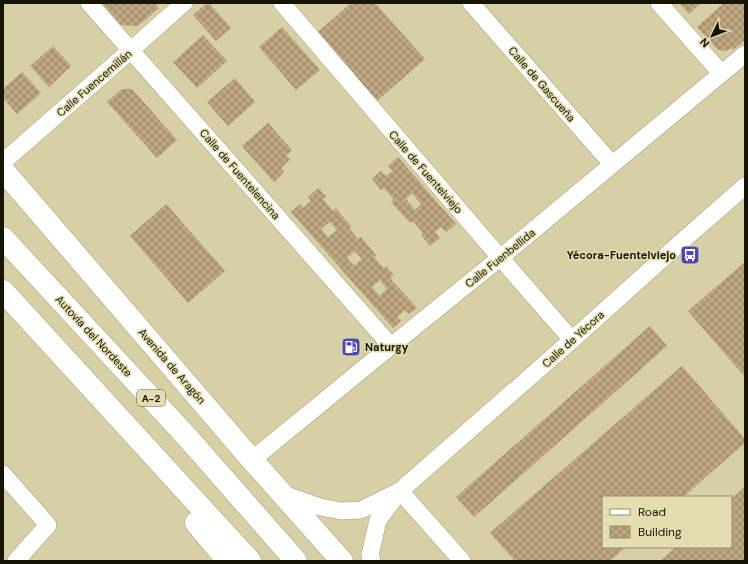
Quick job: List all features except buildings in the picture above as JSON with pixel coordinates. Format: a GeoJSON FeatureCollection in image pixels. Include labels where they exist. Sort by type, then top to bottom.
{"type":"FeatureCollection","features":[{"type":"Feature","properties":{"kind":"main road","name":"Avenida de Aragón"},"geometry":{"type":"LineString","coordinates":[[3,170],[252,460],[342,561]]}},
{"type":"Feature","properties":{"kind":"main road","name":"Autovía del Nordeste"},"geometry":{"type":"LineString","coordinates":[[3,238],[188,438],[296,561]]}},
{"type":"Feature","properties":{"kind":"main road"},"geometry":{"type":"LineString","coordinates":[[3,291],[250,561]]}},
{"type":"Feature","properties":{"kind":"main road"},"geometry":{"type":"LineString","coordinates":[[3,310],[231,561]]}},
{"type":"Feature","properties":{"kind":"main road"},"geometry":{"type":"LineString","coordinates":[[206,534],[228,561]]}},
{"type":"Feature","properties":{"kind":"street","name":"Calle de Fuentelencina"},"geometry":{"type":"LineString","coordinates":[[89,3],[391,346]]}},
{"type":"Feature","properties":{"kind":"street","name":"Calle Fuencemillán"},"geometry":{"type":"LineString","coordinates":[[3,162],[184,3]]}},
{"type":"Feature","properties":{"kind":"street","name":"Calle de Fuentelviejo"},"geometry":{"type":"LineString","coordinates":[[282,3],[572,340]]}},
{"type":"Feature","properties":{"kind":"street","name":"Calle de Gascueña"},"geometry":{"type":"LineString","coordinates":[[471,3],[612,164]]}},
{"type":"Feature","properties":{"kind":"street"},"geometry":{"type":"LineString","coordinates":[[659,3],[721,74]]}},
{"type":"Feature","properties":{"kind":"street","name":"Calle Fuenbellida"},"geometry":{"type":"LineString","coordinates":[[252,460],[500,258],[745,54]]}},
{"type":"Feature","properties":{"kind":"street","name":"Calle de Yécora"},"geometry":{"type":"LineString","coordinates":[[372,561],[370,555],[378,520],[400,491],[745,186]]}},
{"type":"Feature","properties":{"kind":"street"},"geometry":{"type":"LineString","coordinates":[[3,474],[48,525],[16,561]]}},
{"type":"Feature","properties":{"kind":"street"},"geometry":{"type":"LineString","coordinates":[[400,491],[462,561]]}},
{"type":"Feature","properties":{"kind":"street","name":"Calle de Yécora"},"geometry":{"type":"LineString","coordinates":[[283,494],[320,507],[341,511],[361,510],[400,491]]}},
{"type":"Feature","properties":{"kind":"place","name":"Yécora-Fuentelviejo"},"geometry":{"type":"Point","coordinates":[690,255]}},
{"type":"Feature","properties":{"kind":"place","name":"Naturgy"},"geometry":{"type":"Point","coordinates":[351,347]}}]}
